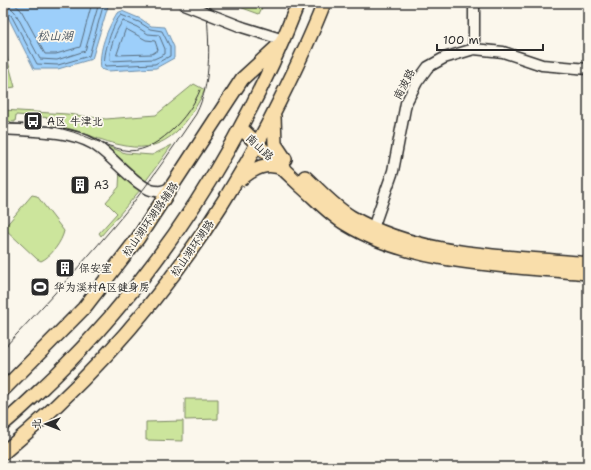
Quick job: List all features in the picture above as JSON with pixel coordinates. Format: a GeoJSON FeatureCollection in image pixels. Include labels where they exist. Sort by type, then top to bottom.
{"type":"FeatureCollection","features":[{"type":"Feature","properties":{"kind":"main road","name":"松山湖环湖路"},"geometry":{"type":"LineString","coordinates":[[3,424],[70,361],[102,328],[125,300],[192,210],[241,128],[284,40],[298,3]]}},
{"type":"Feature","properties":{"kind":"main road","name":"松山湖环湖路"},"geometry":{"type":"LineString","coordinates":[[3,453],[74,390],[128,333],[172,276],[233,186],[259,141],[306,48],[324,3]]}},
{"type":"Feature","properties":{"kind":"main road","name":"松山湖环湖路辅路"},"geometry":{"type":"LineString","coordinates":[[3,390],[84,308],[134,244],[174,186],[242,79],[284,40]]}},
{"type":"Feature","properties":{"kind":"main road"},"geometry":{"type":"LineString","coordinates":[[233,186],[260,166],[285,164],[274,139],[274,118],[276,109]]}},
{"type":"Feature","properties":{"kind":"main road","name":"南山路"},"geometry":{"type":"LineString","coordinates":[[241,128],[259,141],[334,204],[350,216],[373,228],[412,243],[446,250],[588,264]]}},
{"type":"Feature","properties":{"kind":"main road","name":"南山路"},"geometry":{"type":"LineString","coordinates":[[285,164],[328,211],[345,224],[387,244],[409,252],[445,259],[588,273]]}},
{"type":"Feature","properties":{"kind":"street"},"geometry":{"type":"LineString","coordinates":[[181,3],[242,27],[284,40]]}},
{"type":"Feature","properties":{"kind":"street"},"geometry":{"type":"LineString","coordinates":[[474,3],[474,49]]}},
{"type":"Feature","properties":{"kind":"street","name":"南波路"},"geometry":{"type":"LineString","coordinates":[[373,228],[393,171],[406,102],[417,82],[428,67],[444,58],[474,49],[503,52],[542,65],[588,69]]}},
{"type":"Feature","properties":{"kind":"street"},"geometry":{"type":"LineString","coordinates":[[3,129],[66,135],[93,143],[111,156],[145,188],[155,192],[174,186]]}},
{"type":"Feature","properties":{"kind":"green space"},"geometry":{"type":"Polygon","coordinates":[[[229,3],[264,3],[259,14],[229,3]]]}},
{"type":"Feature","properties":{"kind":"green space"},"geometry":{"type":"Polygon","coordinates":[[[3,43],[15,87],[3,89],[3,43]]]}},
{"type":"Feature","properties":{"kind":"green space"},"geometry":{"type":"Polygon","coordinates":[[[194,84],[205,90],[192,113],[175,133],[165,140],[153,145],[141,147],[117,144],[71,129],[53,125],[52,118],[16,115],[15,122],[3,121],[3,110],[67,114],[106,119],[156,115],[194,84]]]}},
{"type":"Feature","properties":{"kind":"green space"},"geometry":{"type":"Polygon","coordinates":[[[172,145],[145,182],[107,146],[125,153],[152,155],[172,145]]]}},
{"type":"Feature","properties":{"kind":"green space"},"geometry":{"type":"Polygon","coordinates":[[[120,169],[141,189],[101,236],[99,233],[117,213],[106,202],[119,187],[120,169]]]}},
{"type":"Feature","properties":{"kind":"green space"},"geometry":{"type":"Polygon","coordinates":[[[32,195],[37,196],[64,231],[56,248],[49,256],[41,261],[4,228],[32,195]]]}},
{"type":"Feature","properties":{"kind":"green space"},"geometry":{"type":"Polygon","coordinates":[[[185,399],[218,399],[218,419],[185,420],[185,399]]]}},
{"type":"Feature","properties":{"kind":"green space"},"geometry":{"type":"Polygon","coordinates":[[[183,421],[183,441],[146,440],[146,422],[183,421]]]}},
{"type":"Feature","properties":{"kind":"water","name":"松山湖"},"geometry":{"type":"Polygon","coordinates":[[[3,3],[109,3],[92,59],[58,69],[34,69],[8,17],[3,17],[3,3]]]}},
{"type":"Feature","properties":{"kind":"water"},"geometry":{"type":"Polygon","coordinates":[[[122,11],[141,19],[151,26],[165,27],[174,47],[174,58],[156,68],[108,71],[101,69],[100,62],[104,40],[117,13],[122,11]]]}},
{"type":"Feature","properties":{"kind":"tram line"},"geometry":{"type":"LineString","coordinates":[[3,349],[83,262],[129,208],[155,174],[196,114],[205,88],[207,74],[209,45],[206,3]]}},
{"type":"Feature","properties":{"kind":"tram line"},"geometry":{"type":"LineString","coordinates":[[3,124],[35,125],[59,128],[117,148],[124,150],[136,150],[147,147],[159,141],[170,132],[189,111],[200,90]]}},
{"type":"Feature","properties":{"kind":"place","name":"A区 牛津北"},"geometry":{"type":"Point","coordinates":[33,121]}},
{"type":"Feature","properties":{"kind":"place","name":"A3"},"geometry":{"type":"Point","coordinates":[80,185]}},
{"type":"Feature","properties":{"kind":"place","name":"保安室"},"geometry":{"type":"Point","coordinates":[65,268]}},
{"type":"Feature","properties":{"kind":"place","name":"华为溪村A区健身房"},"geometry":{"type":"Point","coordinates":[40,287]}}]}
